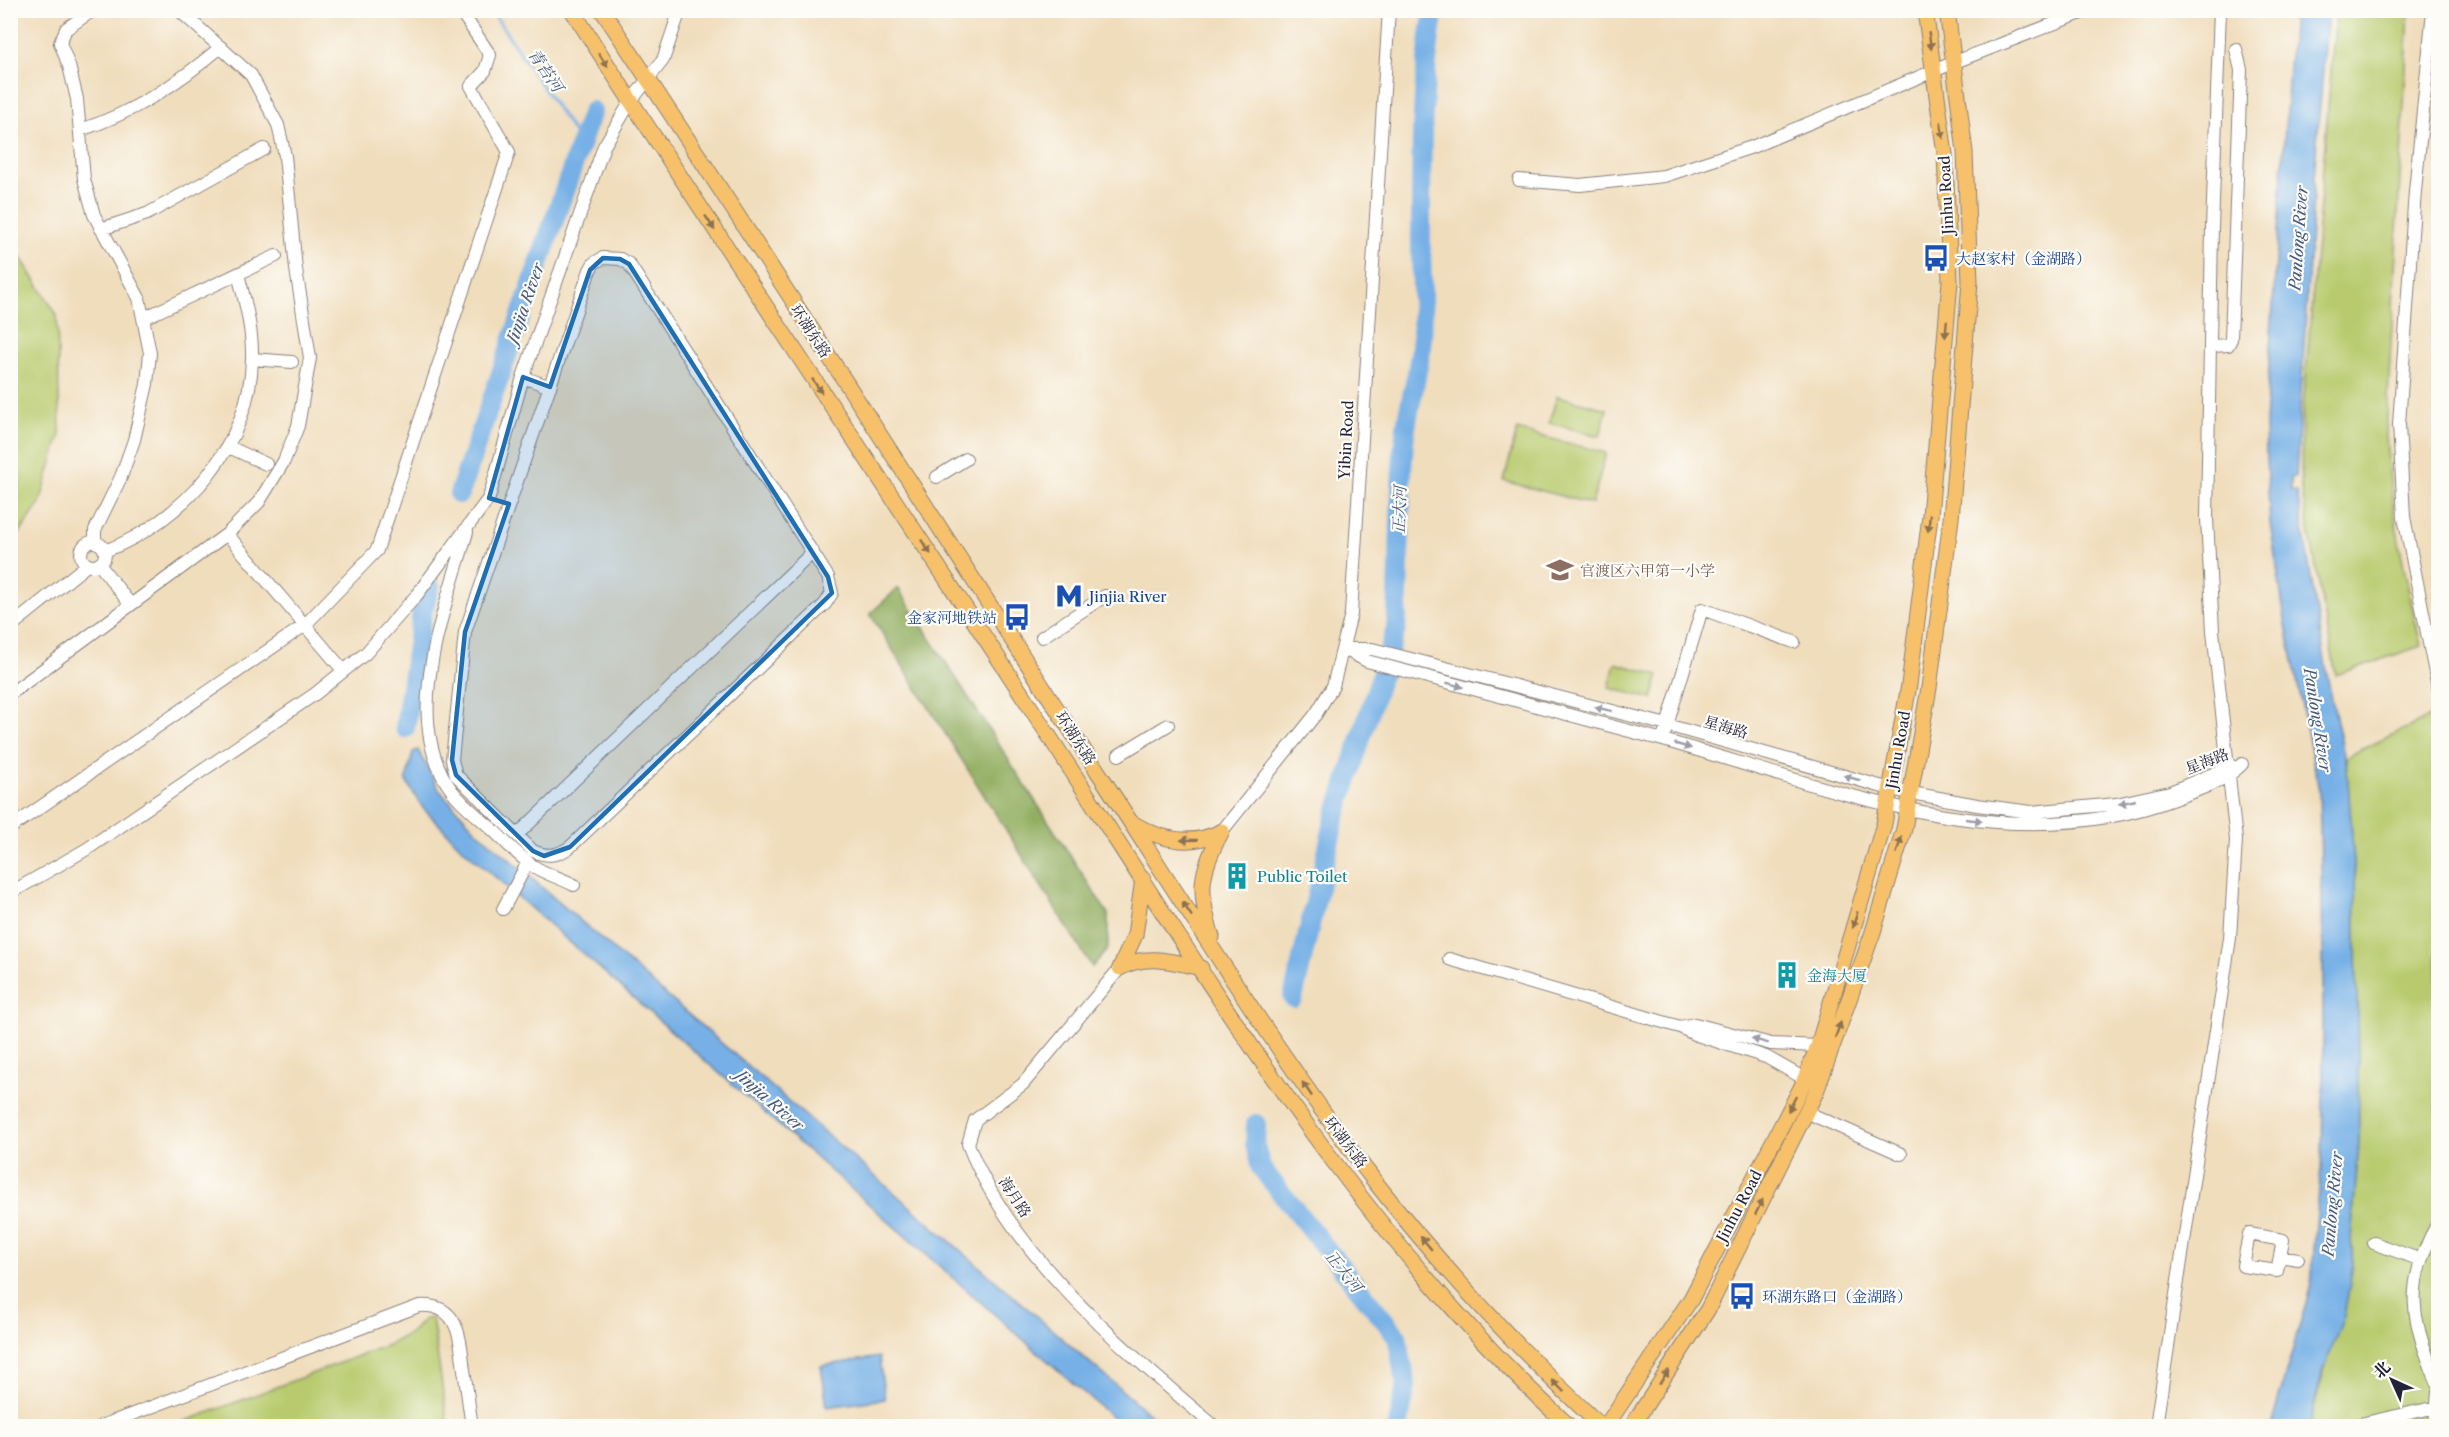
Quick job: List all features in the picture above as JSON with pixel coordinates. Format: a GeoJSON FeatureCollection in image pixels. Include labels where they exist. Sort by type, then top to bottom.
{"type":"FeatureCollection","features":[{"type":"Feature","properties":{"kind":"main road","name":"环湖东路"},"geometry":{"type":"LineString","coordinates":[[572,10],[773,320],[944,573],[1201,968],[1307,1125],[1364,1201],[1450,1304],[1569,1426]]}},
{"type":"Feature","properties":{"kind":"main road","name":"环湖东路"},"geometry":{"type":"LineString","coordinates":[[602,10],[1217,954],[1322,1110],[1378,1186],[1464,1288],[1556,1385],[1601,1426]]}},
{"type":"Feature","properties":{"kind":"main road","name":"Jinhu Road"},"geometry":{"type":"LineString","coordinates":[[1606,1426],[1691,1299],[1805,1079],[1818,1046],[1888,805],[1909,685],[1930,516],[1950,281],[1945,154],[1925,10]]}},
{"type":"Feature","properties":{"kind":"main road","name":"Jinhu Road"},"geometry":{"type":"LineString","coordinates":[[1632,1426],[1708,1309],[1816,1092],[1873,932],[1909,800],[1929,688],[1950,519],[1970,282],[1965,152],[1947,10]]}},
{"type":"Feature","properties":{"kind":"main road"},"geometry":{"type":"LineString","coordinates":[[1131,822],[1148,833],[1190,841],[1208,838],[1222,831]]}},
{"type":"Feature","properties":{"kind":"main road"},"geometry":{"type":"LineString","coordinates":[[1217,954],[1206,919],[1202,882],[1206,862],[1222,831]]}},
{"type":"Feature","properties":{"kind":"main road"},"geometry":{"type":"LineString","coordinates":[[1120,968],[1135,935],[1143,879]]}},
{"type":"Feature","properties":{"kind":"main road"},"geometry":{"type":"LineString","coordinates":[[1120,968],[1134,960],[1163,959],[1201,968]]}},
{"type":"Feature","properties":{"kind":"street"},"geometry":{"type":"LineString","coordinates":[[93,10],[66,29],[60,43],[69,66],[80,129],[84,179],[94,215],[139,298],[150,353],[147,384],[134,440],[121,477],[95,530],[94,542]]}},
{"type":"Feature","properties":{"kind":"street"},"geometry":{"type":"LineString","coordinates":[[10,694],[227,534],[259,502],[284,461],[298,426],[310,358],[296,269],[285,156],[278,125],[251,75],[179,10]]}},
{"type":"Feature","properties":{"kind":"street"},"geometry":{"type":"LineString","coordinates":[[10,828],[305,625],[377,550],[509,152],[471,86],[485,71],[490,55],[460,10]]}},
{"type":"Feature","properties":{"kind":"street"},"geometry":{"type":"LineString","coordinates":[[10,893],[87,849],[315,694],[386,633],[469,526],[489,498],[523,377],[604,146],[631,101],[663,60],[680,10]]}},
{"type":"Feature","properties":{"kind":"street","name":"Yibin Road"},"geometry":{"type":"LineString","coordinates":[[1222,831],[1316,714],[1333,686],[1344,649],[1351,614],[1389,10]]}},
{"type":"Feature","properties":{"kind":"street"},"geometry":{"type":"LineString","coordinates":[[1519,180],[1580,185],[1664,176],[1752,147],[1955,62],[2089,10]]}},
{"type":"Feature","properties":{"kind":"street"},"geometry":{"type":"LineString","coordinates":[[2156,1426],[2230,939],[2235,885],[2236,840],[2227,773],[2207,546],[2212,228],[2220,10]]}},
{"type":"Feature","properties":{"kind":"street"},"geometry":{"type":"LineString","coordinates":[[2433,10],[2415,191],[2399,424],[2404,517],[2438,680]]}},
{"type":"Feature","properties":{"kind":"street"},"geometry":{"type":"LineString","coordinates":[[80,129],[112,120],[150,99],[186,77],[221,47]]}},
{"type":"Feature","properties":{"kind":"street"},"geometry":{"type":"LineString","coordinates":[[2211,346],[2228,345],[2231,339],[2241,70],[2236,50]]}},
{"type":"Feature","properties":{"kind":"street"},"geometry":{"type":"LineString","coordinates":[[101,229],[147,214],[264,149]]}},
{"type":"Feature","properties":{"kind":"street"},"geometry":{"type":"LineString","coordinates":[[144,318],[276,256]]}},
{"type":"Feature","properties":{"kind":"street"},"geometry":{"type":"LineString","coordinates":[[603,258],[620,259],[629,264],[813,552],[831,585],[832,593],[825,604],[570,847],[559,854],[544,856],[533,851],[456,775],[452,760],[465,632],[550,387],[594,263],[603,258]]}},
{"type":"Feature","properties":{"kind":"street"},"geometry":{"type":"LineString","coordinates":[[105,551],[127,543],[168,513],[202,484],[229,447],[244,406],[252,359],[246,305],[238,274]]}},
{"type":"Feature","properties":{"kind":"street"},"geometry":{"type":"LineString","coordinates":[[252,359],[292,362]]}},
{"type":"Feature","properties":{"kind":"street"},"geometry":{"type":"LineString","coordinates":[[523,377],[550,387]]}},
{"type":"Feature","properties":{"kind":"street"},"geometry":{"type":"LineString","coordinates":[[229,447],[266,464]]}},
{"type":"Feature","properties":{"kind":"street"},"geometry":{"type":"LineString","coordinates":[[937,477],[966,459]]}},
{"type":"Feature","properties":{"kind":"street"},"geometry":{"type":"LineString","coordinates":[[489,498],[509,504]]}},
{"type":"Feature","properties":{"kind":"street"},"geometry":{"type":"LineString","coordinates":[[469,526],[438,634],[430,672],[427,704],[429,734],[452,790],[526,866],[574,885]]}},
{"type":"Feature","properties":{"kind":"street"},"geometry":{"type":"LineString","coordinates":[[227,534],[343,670]]}},
{"type":"Feature","properties":{"kind":"street"},"geometry":{"type":"LineString","coordinates":[[10,627],[93,564],[104,560],[105,551],[101,544],[94,542],[86,544],[81,552],[93,564],[130,604]]}},
{"type":"Feature","properties":{"kind":"street"},"geometry":{"type":"LineString","coordinates":[[517,835],[813,552]]}},
{"type":"Feature","properties":{"kind":"street"},"geometry":{"type":"LineString","coordinates":[[1042,637],[1105,596]]}},
{"type":"Feature","properties":{"kind":"street"},"geometry":{"type":"LineString","coordinates":[[1663,740],[1702,609],[1794,642]]}},
{"type":"Feature","properties":{"kind":"street","name":"星海路"},"geometry":{"type":"LineString","coordinates":[[1344,649],[1372,649],[1400,663],[1888,805],[1909,800]]}},
{"type":"Feature","properties":{"kind":"street","name":"星海路"},"geometry":{"type":"LineString","coordinates":[[1344,649],[1367,661],[1400,663],[1667,725],[1890,789],[1909,800],[1968,820],[2022,824],[2075,823],[2122,815],[2154,806],[2227,773]]}},
{"type":"Feature","properties":{"kind":"street"},"geometry":{"type":"LineString","coordinates":[[1119,755],[1168,725]]}},
{"type":"Feature","properties":{"kind":"street"},"geometry":{"type":"LineString","coordinates":[[503,909],[526,866]]}},
{"type":"Feature","properties":{"kind":"street"},"geometry":{"type":"LineString","coordinates":[[1449,959],[1680,1027],[1694,1034],[1766,1058],[1805,1079]]}},
{"type":"Feature","properties":{"kind":"street","name":"海月路"},"geometry":{"type":"LineString","coordinates":[[1120,968],[1023,1084],[975,1120],[968,1144],[998,1201],[1032,1250],[1060,1283],[1128,1353],[1214,1426]]}},
{"type":"Feature","properties":{"kind":"street"},"geometry":{"type":"LineString","coordinates":[[1680,1027],[1695,1024],[1771,1044],[1818,1046]]}},
{"type":"Feature","properties":{"kind":"street"},"geometry":{"type":"LineString","coordinates":[[1806,1112],[1901,1154]]}},
{"type":"Feature","properties":{"kind":"street"},"geometry":{"type":"LineString","coordinates":[[2439,1223],[2421,1260],[2414,1294],[2415,1320],[2439,1384]]}},
{"type":"Feature","properties":{"kind":"street"},"geometry":{"type":"LineString","coordinates":[[2374,1243],[2421,1260]]}},
{"type":"Feature","properties":{"kind":"street"},"geometry":{"type":"LineString","coordinates":[[2280,1256],[2298,1259]]}},
{"type":"Feature","properties":{"kind":"street"},"geometry":{"type":"LineString","coordinates":[[101,1426],[409,1310],[430,1306],[448,1315],[459,1331],[472,1426]]}},
{"type":"Feature","properties":{"kind":"street"},"geometry":{"type":"LineString","coordinates":[[2435,1426],[2439,1392]]}},
{"type":"Feature","properties":{"kind":"street"},"geometry":{"type":"LineString","coordinates":[[2351,1426],[2437,1407]]}},
{"type":"Feature","properties":{"kind":"highlighted area"},"geometry":{"type":"Polygon","coordinates":[[[603,258],[620,259],[629,264],[828,577],[832,593],[570,847],[544,856],[533,851],[456,775],[452,760],[465,632],[509,504],[489,498],[523,377],[550,387],[590,270],[603,258]]]}},
{"type":"Feature","properties":{"kind":"green space"},"geometry":{"type":"Polygon","coordinates":[[[2336,11],[2409,11],[2386,435],[2399,541],[2421,646],[2336,675],[2301,488],[2302,421],[2336,11]]]}},
{"type":"Feature","properties":{"kind":"green space"},"geometry":{"type":"Polygon","coordinates":[[[11,242],[57,315],[60,435],[40,503],[11,546],[11,242]]]}},
{"type":"Feature","properties":{"kind":"green space"},"geometry":{"type":"Polygon","coordinates":[[[1557,396],[1607,409],[1600,436],[1549,423],[1557,396]]]}},
{"type":"Feature","properties":{"kind":"green space"},"geometry":{"type":"Polygon","coordinates":[[[1517,430],[1606,453],[1592,504],[1504,481],[1517,430]]]}},
{"type":"Feature","properties":{"kind":"green space"},"geometry":{"type":"Polygon","coordinates":[[[898,588],[1108,914],[1108,949],[1092,967],[870,614],[898,588]]]}},
{"type":"Feature","properties":{"kind":"green space"},"geometry":{"type":"Polygon","coordinates":[[[1615,663],[1659,675],[1652,699],[1609,688],[1615,663]]]}},
{"type":"Feature","properties":{"kind":"green space"},"geometry":{"type":"Polygon","coordinates":[[[2436,714],[2438,1327],[2426,1426],[2309,1426],[2353,1266],[2351,1239],[2359,1143],[2355,877],[2346,757],[2436,714]]]}},
{"type":"Feature","properties":{"kind":"green space"},"geometry":{"type":"Polygon","coordinates":[[[432,1318],[448,1426],[173,1426],[390,1344],[412,1332],[424,1319],[432,1318]]]}},
{"type":"Feature","properties":{"kind":"water","name":"Panlong River"},"geometry":{"type":"Polygon","coordinates":[[[2293,11],[2328,11],[2315,164],[2296,477],[2291,478],[2291,490],[2297,492],[2329,685],[2347,768],[2355,877],[2359,1143],[2351,1239],[2353,1266],[2344,1316],[2322,1375],[2309,1426],[2271,1426],[2311,1285],[2322,1155],[2323,941],[2319,790],[2286,626],[2270,523],[2265,422],[2293,11]]]}},
{"type":"Feature","properties":{"kind":"water"},"geometry":{"type":"Polygon","coordinates":[[[418,750],[440,791],[477,831],[1163,1426],[1122,1426],[461,847],[423,808],[406,781],[413,752],[418,750]]]}},
{"type":"Feature","properties":{"kind":"water"},"geometry":{"type":"Polygon","coordinates":[[[879,1357],[885,1399],[827,1407],[821,1366],[879,1357]]]}},
{"type":"Feature","properties":{"kind":"waterway","name":"青苔河"},"geometry":{"type":"LineString","coordinates":[[491,10],[580,142]]}},
{"type":"Feature","properties":{"kind":"waterway","name":"正大河"},"geometry":{"type":"LineString","coordinates":[[1293,998],[1334,822],[1396,629],[1404,443],[1422,336],[1422,130],[1426,70],[1434,10]]}},
{"type":"Feature","properties":{"kind":"waterway","name":"Jinjia River"},"geometry":{"type":"LineString","coordinates":[[459,494],[592,111]]}},
{"type":"Feature","properties":{"kind":"waterway","name":"Jinjia River"},"geometry":{"type":"LineString","coordinates":[[405,728],[422,613],[430,586]]}},
{"type":"Feature","properties":{"kind":"waterway","name":"正大河"},"geometry":{"type":"LineString","coordinates":[[1256,1124],[1255,1145],[1261,1168],[1397,1336],[1406,1385],[1398,1426]]}},
{"type":"Feature","properties":{"kind":"place","name":"大赵家村（金湖路）"},"geometry":{"type":"Point","coordinates":[1936,258]}},
{"type":"Feature","properties":{"kind":"place","name":"官渡区六甲第一小学"},"geometry":{"type":"Point","coordinates":[1560,570]}},
{"type":"Feature","properties":{"kind":"place","name":"Jinjia River"},"geometry":{"type":"Point","coordinates":[1069,596]}},
{"type":"Feature","properties":{"kind":"place","name":"金家河地铁站"},"geometry":{"type":"Point","coordinates":[1017,617]}},
{"type":"Feature","properties":{"kind":"place","name":"Public Toilet"},"geometry":{"type":"Point","coordinates":[1237,876]}},
{"type":"Feature","properties":{"kind":"place","name":"金海大厦"},"geometry":{"type":"Point","coordinates":[1787,975]}},
{"type":"Feature","properties":{"kind":"place","name":"环湖东路口（金湖路）"},"geometry":{"type":"Point","coordinates":[1742,1296]}}]}
